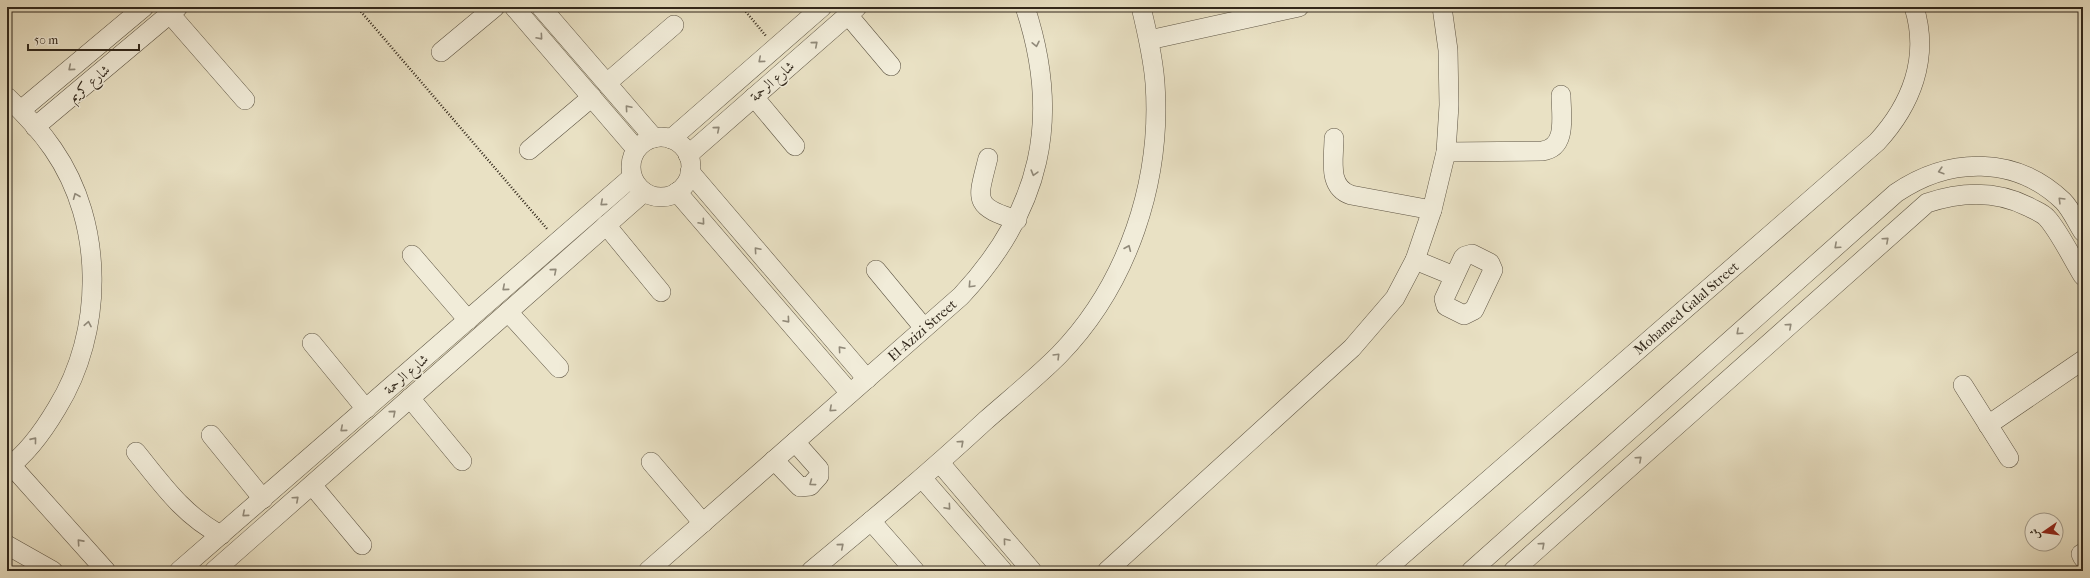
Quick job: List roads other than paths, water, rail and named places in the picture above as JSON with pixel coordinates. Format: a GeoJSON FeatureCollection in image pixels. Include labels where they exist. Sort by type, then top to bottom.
{"type":"FeatureCollection","features":[{"type":"Feature","properties":{"kind":"street","name":"شارع كريم"},"geometry":{"type":"LineString","coordinates":[[21,110],[144,7]]}},
{"type":"Feature","properties":{"kind":"street"},"geometry":{"type":"LineString","coordinates":[[442,52],[496,7]]}},
{"type":"Feature","properties":{"kind":"street"},"geometry":{"type":"LineString","coordinates":[[514,7],[636,149]]}},
{"type":"Feature","properties":{"kind":"street"},"geometry":{"type":"LineString","coordinates":[[541,7],[607,83],[662,138],[684,148],[689,164],[867,379]]}},
{"type":"Feature","properties":{"kind":"street","name":"شارع الرحمة"},"geometry":{"type":"LineString","coordinates":[[662,138],[776,47],[822,7]]}},
{"type":"Feature","properties":{"kind":"street","name":"El-Azizi Street"},"geometry":{"type":"LineString","coordinates":[[648,571],[961,296],[982,273],[1001,247],[1016,220],[1029,191],[1037,160],[1043,113],[1041,66],[1026,7]]}},
{"type":"Feature","properties":{"kind":"street"},"geometry":{"type":"LineString","coordinates":[[811,571],[940,463],[1059,354],[1086,322],[1113,280],[1128,248],[1142,209],[1152,167],[1156,118],[1155,82],[1149,40],[1140,7]]}},
{"type":"Feature","properties":{"kind":"street"},"geometry":{"type":"LineString","coordinates":[[1149,40],[1299,7]]}},
{"type":"Feature","properties":{"kind":"street"},"geometry":{"type":"LineString","coordinates":[[1107,571],[1352,348],[1395,298],[1415,260],[1432,210],[1446,152],[1449,105],[1448,50],[1442,7]]}},
{"type":"Feature","properties":{"kind":"street","name":"Mohamed Galal Street"},"geometry":{"type":"LineString","coordinates":[[1384,571],[1877,142],[1892,125],[1905,106],[1914,84],[1919,61],[1920,38],[1914,7]]}},
{"type":"Feature","properties":{"kind":"street","name":"شارع كريم"},"geometry":{"type":"LineString","coordinates":[[35,127],[174,11]]}},
{"type":"Feature","properties":{"kind":"street"},"geometry":{"type":"LineString","coordinates":[[174,11],[245,100]]}},
{"type":"Feature","properties":{"kind":"street"},"geometry":{"type":"LineString","coordinates":[[852,11],[891,66]]}},
{"type":"Feature","properties":{"kind":"street","name":"شارع الرحمة"},"geometry":{"type":"LineString","coordinates":[[689,164],[754,97],[852,11]]}},
{"type":"Feature","properties":{"kind":"street"},"geometry":{"type":"LineString","coordinates":[[607,83],[674,25]]}},
{"type":"Feature","properties":{"kind":"street"},"geometry":{"type":"LineString","coordinates":[[112,34],[126,51]]}},
{"type":"Feature","properties":{"kind":"street"},"geometry":{"type":"LineString","coordinates":[[1446,152],[1542,151],[1553,148],[1557,145],[1561,134],[1561,95]]}},
{"type":"Feature","properties":{"kind":"street"},"geometry":{"type":"LineString","coordinates":[[7,97],[21,110],[53,150],[67,175],[78,202],[86,229],[91,258],[92,286],[90,315],[84,344],[76,371],[64,397],[49,422],[31,445],[9,467],[106,571]]}},
{"type":"Feature","properties":{"kind":"street"},"geometry":{"type":"LineString","coordinates":[[529,150],[592,97]]}},
{"type":"Feature","properties":{"kind":"street"},"geometry":{"type":"LineString","coordinates":[[754,97],[796,146]]}},
{"type":"Feature","properties":{"kind":"street"},"geometry":{"type":"LineString","coordinates":[[662,138],[644,142],[636,149],[632,158],[631,168],[638,184],[661,197],[677,192],[687,180],[689,164]]}},
{"type":"Feature","properties":{"kind":"street"},"geometry":{"type":"LineString","coordinates":[[1334,138],[1334,175],[1336,184],[1342,192],[1432,210]]}},
{"type":"Feature","properties":{"kind":"street"},"geometry":{"type":"LineString","coordinates":[[988,158],[980,195],[982,202],[987,209],[994,213],[1016,220]]}},
{"type":"Feature","properties":{"kind":"street"},"geometry":{"type":"LineString","coordinates":[[1471,571],[1896,193],[1909,184],[1930,174],[1952,168],[1982,166],[2012,171],[2040,184],[2059,198],[2064,203],[2083,232]]}},
{"type":"Feature","properties":{"kind":"street","name":"شارع الرحمة"},"geometry":{"type":"LineString","coordinates":[[217,570],[606,225],[638,184]]}},
{"type":"Feature","properties":{"kind":"street","name":"شارع الرحمة"},"geometry":{"type":"LineString","coordinates":[[179,571],[558,241],[638,184]]}},
{"type":"Feature","properties":{"kind":"street"},"geometry":{"type":"LineString","coordinates":[[677,192],[850,393]]}},
{"type":"Feature","properties":{"kind":"street"},"geometry":{"type":"LineString","coordinates":[[1512,571],[1927,203],[1953,196],[1980,194],[1995,196],[2022,204],[2047,218],[2083,276]]}},
{"type":"Feature","properties":{"kind":"street"},"geometry":{"type":"LineString","coordinates":[[606,225],[661,292]]}},
{"type":"Feature","properties":{"kind":"street"},"geometry":{"type":"LineString","coordinates":[[412,255],[468,320]]}},
{"type":"Feature","properties":{"kind":"street"},"geometry":{"type":"LineString","coordinates":[[1415,260],[1454,276]]}},
{"type":"Feature","properties":{"kind":"street"},"geometry":{"type":"LineString","coordinates":[[876,270],[924,328]]}},
{"type":"Feature","properties":{"kind":"street"},"geometry":{"type":"LineString","coordinates":[[508,312],[559,368]]}},
{"type":"Feature","properties":{"kind":"street"},"geometry":{"type":"LineString","coordinates":[[312,342],[366,409]]}},
{"type":"Feature","properties":{"kind":"street"},"geometry":{"type":"LineString","coordinates":[[1988,425],[2083,360]]}},
{"type":"Feature","properties":{"kind":"street"},"geometry":{"type":"LineString","coordinates":[[1963,385],[2009,458]]}},
{"type":"Feature","properties":{"kind":"street"},"geometry":{"type":"LineString","coordinates":[[410,398],[462,461]]}},
{"type":"Feature","properties":{"kind":"street"},"geometry":{"type":"LineString","coordinates":[[211,435],[262,499]]}},
{"type":"Feature","properties":{"kind":"street"},"geometry":{"type":"LineString","coordinates":[[774,460],[800,486],[810,486],[819,476],[819,469],[795,442]]}},
{"type":"Feature","properties":{"kind":"street"},"geometry":{"type":"LineString","coordinates":[[136,452],[182,508],[207,528],[221,535]]}},
{"type":"Feature","properties":{"kind":"street"},"geometry":{"type":"LineString","coordinates":[[651,462],[703,523]]}},
{"type":"Feature","properties":{"kind":"street"},"geometry":{"type":"LineString","coordinates":[[940,463],[1032,571]]}},
{"type":"Feature","properties":{"kind":"street"},"geometry":{"type":"LineString","coordinates":[[922,478],[1003,571]]}},
{"type":"Feature","properties":{"kind":"street"},"geometry":{"type":"LineString","coordinates":[[312,485],[362,545]]}},
{"type":"Feature","properties":{"kind":"street"},"geometry":{"type":"LineString","coordinates":[[871,521],[914,571]]}},
{"type":"Feature","properties":{"kind":"street"},"geometry":{"type":"LineString","coordinates":[[7,545],[53,571]]}}]}
